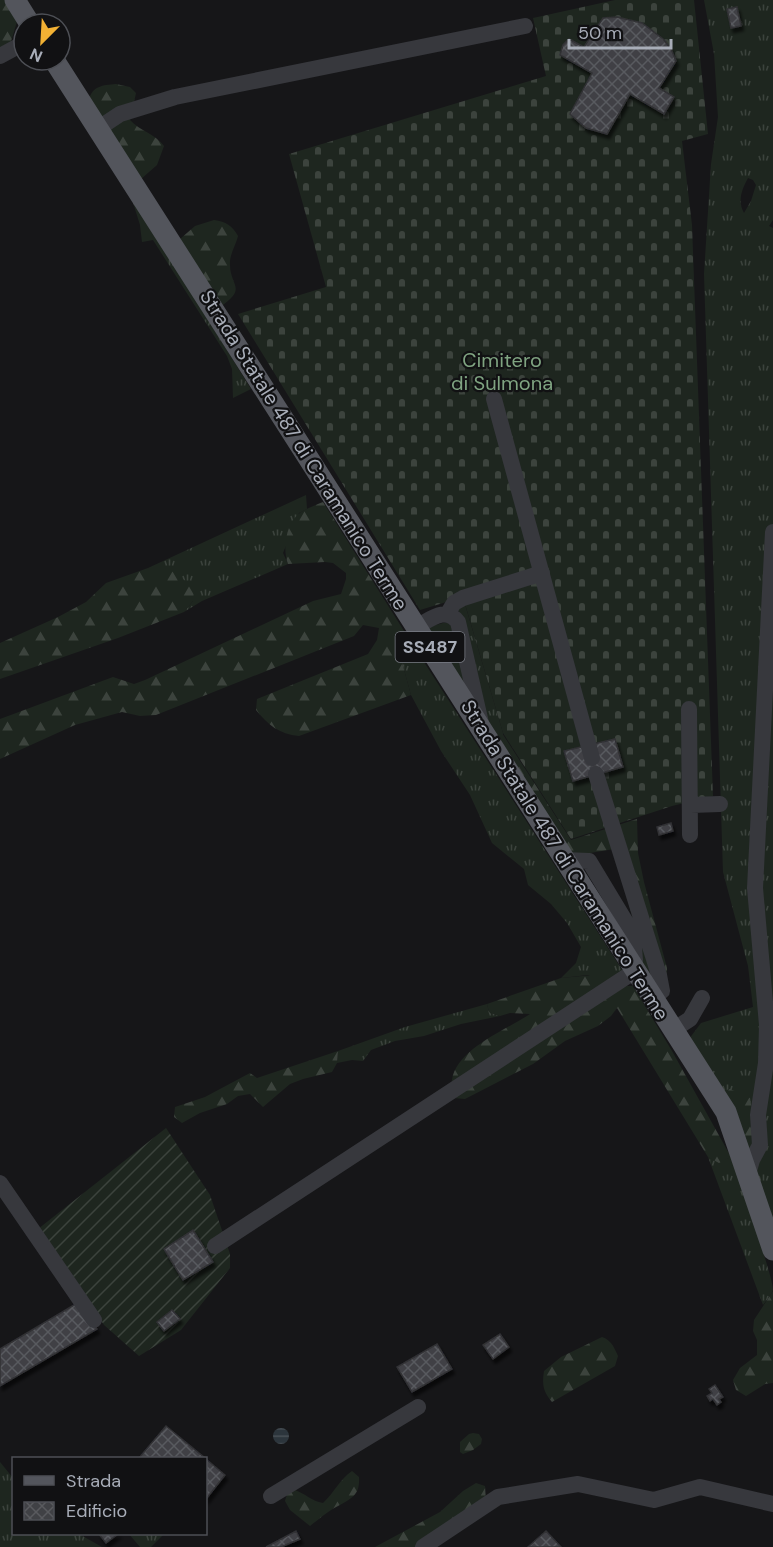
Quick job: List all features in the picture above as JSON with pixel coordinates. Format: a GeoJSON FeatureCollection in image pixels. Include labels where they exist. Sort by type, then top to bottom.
{"type":"FeatureCollection","features":[{"type":"Feature","properties":{"kind":"main road","name":"Strada Statale 487 di Caramanico Terme"},"geometry":{"type":"LineString","coordinates":[[62,72],[416,627],[482,726],[564,860],[726,1112],[773,1250]]}},
{"type":"Feature","properties":{"kind":"street"},"geometry":{"type":"LineString","coordinates":[[99,128],[120,114],[174,97],[525,26]]}},
{"type":"Feature","properties":{"kind":"street"},"geometry":{"type":"LineString","coordinates":[[495,399],[594,766],[659,975],[662,990],[653,998]]}},
{"type":"Feature","properties":{"kind":"street"},"geometry":{"type":"LineString","coordinates":[[748,1174],[760,1145],[758,1115],[766,1063],[767,1025],[755,888],[773,532]]}},
{"type":"Feature","properties":{"kind":"street"},"geometry":{"type":"LineString","coordinates":[[448,613],[454,603],[464,598],[542,573]]}},
{"type":"Feature","properties":{"kind":"street"},"geometry":{"type":"LineString","coordinates":[[416,627],[448,613],[453,615],[458,622],[482,726]]}},
{"type":"Feature","properties":{"kind":"street"},"geometry":{"type":"LineString","coordinates":[[689,709],[690,835]]}},
{"type":"Feature","properties":{"kind":"street"},"geometry":{"type":"LineString","coordinates":[[691,805],[720,804]]}},
{"type":"Feature","properties":{"kind":"street"},"geometry":{"type":"LineString","coordinates":[[215,1246],[633,969]]}},
{"type":"Feature","properties":{"kind":"street"},"geometry":{"type":"LineString","coordinates":[[673,1030],[690,1019],[702,998]]}},
{"type":"Feature","properties":{"kind":"street"},"geometry":{"type":"LineString","coordinates":[[0,1183],[94,1320]]}},
{"type":"Feature","properties":{"kind":"street"},"geometry":{"type":"LineString","coordinates":[[271,1496],[418,1407]]}},
{"type":"Feature","properties":{"kind":"street"},"geometry":{"type":"LineString","coordinates":[[423,1547],[498,1497],[578,1484],[654,1500],[700,1487],[773,1504]]}},
{"type":"Feature","properties":{"kind":"green space"},"geometry":{"type":"Polygon","coordinates":[[[0,0],[7,0],[14,12],[12,12],[12,38],[10,45],[0,54],[0,0]]]}},
{"type":"Feature","properties":{"kind":"green space","name":"Cimitero di Sulmona"},"geometry":{"type":"Polygon","coordinates":[[[615,0],[694,0],[708,134],[682,141],[692,225],[713,796],[672,806],[571,839],[503,733],[463,597],[420,610],[238,314],[326,287],[289,154],[546,76],[533,18],[615,0]]]}},
{"type":"Feature","properties":{"kind":"green space"},"geometry":{"type":"Polygon","coordinates":[[[704,0],[773,0],[773,220],[769,226],[773,228],[773,1250],[686,1043],[701,1023],[753,1007],[748,966],[723,872],[704,274],[711,164],[718,117],[714,54],[704,0]],[[748,178],[742,191],[741,204],[744,213],[756,185],[748,178]]]}},
{"type":"Feature","properties":{"kind":"green space"},"geometry":{"type":"Polygon","coordinates":[[[116,84],[130,87],[136,93],[130,120],[164,146],[157,165],[141,179],[89,100],[95,89],[116,84]]]}},
{"type":"Feature","properties":{"kind":"green space"},"geometry":{"type":"Polygon","coordinates":[[[131,196],[251,389],[233,398],[232,369],[227,356],[153,240],[142,242],[140,225],[131,196]]]}},
{"type":"Feature","properties":{"kind":"green space"},"geometry":{"type":"Polygon","coordinates":[[[214,220],[228,225],[238,236],[230,261],[235,291],[220,307],[180,239],[195,226],[214,220]]]}},
{"type":"Feature","properties":{"kind":"green space"},"geometry":{"type":"Polygon","coordinates":[[[306,495],[307,509],[299,513],[283,553],[288,564],[202,601],[184,612],[193,601],[148,568],[306,495]]]}},
{"type":"Feature","properties":{"kind":"green space"},"geometry":{"type":"Polygon","coordinates":[[[323,502],[404,631],[400,655],[411,695],[299,736],[275,728],[256,710],[257,699],[368,654],[377,640],[379,628],[363,625],[354,636],[156,715],[140,716],[122,712],[75,725],[0,759],[0,719],[113,677],[134,684],[145,680],[313,601],[341,594],[346,573],[333,563],[288,564],[286,558],[287,536],[292,522],[301,512],[323,502]]]}},
{"type":"Feature","properties":{"kind":"green space"},"geometry":{"type":"Polygon","coordinates":[[[148,568],[172,571],[188,583],[194,591],[193,601],[184,612],[118,638],[0,679],[0,643],[86,602],[106,583],[148,568]]]}},
{"type":"Feature","properties":{"kind":"green space"},"geometry":{"type":"Polygon","coordinates":[[[464,601],[503,733],[501,747],[487,727],[458,608],[464,601]]]}},
{"type":"Feature","properties":{"kind":"green space"},"geometry":{"type":"Polygon","coordinates":[[[450,623],[473,704],[422,629],[450,623]]]}},
{"type":"Feature","properties":{"kind":"green space"},"geometry":{"type":"Polygon","coordinates":[[[404,631],[624,973],[609,983],[588,975],[561,978],[576,963],[581,947],[567,923],[551,904],[528,885],[524,869],[492,843],[470,795],[441,751],[411,695],[400,655],[404,631]]]}},
{"type":"Feature","properties":{"kind":"green space"},"geometry":{"type":"Polygon","coordinates":[[[502,733],[571,840],[637,819],[638,853],[667,968],[667,995],[639,966],[635,927],[614,849],[572,856],[501,747],[502,733]]]}},
{"type":"Feature","properties":{"kind":"green space"},"geometry":{"type":"Polygon","coordinates":[[[604,974],[613,992],[633,986],[731,1157],[719,1163],[708,1157],[617,1008],[598,1026],[565,1041],[533,1064],[465,1099],[454,1098],[452,1080],[463,1059],[484,1041],[530,1014],[510,1013],[500,1016],[489,1012],[487,1004],[561,978],[604,974]]]}},
{"type":"Feature","properties":{"kind":"green space"},"geometry":{"type":"Polygon","coordinates":[[[487,1004],[489,1012],[500,1016],[461,1024],[424,1036],[395,1041],[371,1050],[363,1061],[352,1060],[337,1063],[338,1051],[405,1027],[487,1004]]]}},
{"type":"Feature","properties":{"kind":"green space"},"geometry":{"type":"Polygon","coordinates":[[[338,1051],[337,1063],[332,1072],[290,1084],[263,1107],[250,1094],[238,1096],[227,1104],[200,1113],[182,1123],[174,1117],[175,1107],[205,1097],[250,1073],[257,1078],[338,1051]]]}},
{"type":"Feature","properties":{"kind":"green space"},"geometry":{"type":"Polygon","coordinates":[[[730,1089],[750,1098],[755,1130],[752,1154],[722,1091],[730,1089]]]}},
{"type":"Feature","properties":{"kind":"green space"},"geometry":{"type":"Polygon","coordinates":[[[166,1128],[210,1195],[230,1254],[230,1268],[181,1330],[139,1356],[104,1325],[38,1229],[166,1128]]]}},
{"type":"Feature","properties":{"kind":"green space"},"geometry":{"type":"Polygon","coordinates":[[[708,1157],[719,1162],[731,1157],[755,1226],[773,1290],[763,1305],[708,1157]]]}},
{"type":"Feature","properties":{"kind":"green space"},"geometry":{"type":"Polygon","coordinates":[[[773,1291],[773,1383],[765,1384],[746,1396],[736,1390],[733,1380],[740,1368],[757,1355],[757,1340],[753,1331],[754,1320],[773,1291]]]}},
{"type":"Feature","properties":{"kind":"green space"},"geometry":{"type":"Polygon","coordinates":[[[602,1337],[610,1342],[617,1353],[615,1366],[552,1402],[544,1388],[544,1371],[561,1357],[602,1337]]]}},
{"type":"Feature","properties":{"kind":"green space"},"geometry":{"type":"Polygon","coordinates":[[[473,1433],[479,1434],[482,1439],[481,1444],[463,1454],[460,1452],[460,1442],[473,1433]]]}},
{"type":"Feature","properties":{"kind":"green space"},"geometry":{"type":"Polygon","coordinates":[[[0,1462],[12,1477],[12,1535],[81,1535],[102,1547],[0,1547],[0,1462]]]}},
{"type":"Feature","properties":{"kind":"green space"},"geometry":{"type":"Polygon","coordinates":[[[352,1471],[359,1477],[358,1488],[354,1495],[310,1526],[290,1510],[285,1501],[287,1494],[295,1490],[323,1503],[352,1471]]]}},
{"type":"Feature","properties":{"kind":"green space"},"geometry":{"type":"Polygon","coordinates":[[[476,1483],[485,1486],[486,1501],[415,1547],[375,1547],[440,1512],[463,1491],[476,1483]]]}},
{"type":"Feature","properties":{"kind":"green space"},"geometry":{"type":"Polygon","coordinates":[[[130,1535],[163,1535],[151,1547],[140,1547],[130,1535]]]}},
{"type":"Feature","properties":{"kind":"shaded area"},"geometry":{"type":"Polygon","coordinates":[[[278,1428],[284,1428],[289,1436],[287,1442],[278,1444],[273,1439],[273,1433],[278,1428]]]}},
{"type":"Feature","properties":{"kind":"building"},"geometry":{"type":"Polygon","coordinates":[[[737,7],[741,26],[731,28],[727,9],[737,7]]]}},
{"type":"Feature","properties":{"kind":"building"},"geometry":{"type":"Polygon","coordinates":[[[617,17],[642,23],[663,39],[671,49],[676,61],[659,88],[674,97],[664,114],[630,94],[607,134],[586,128],[570,114],[592,73],[560,55],[563,45],[569,39],[584,47],[603,18],[617,17]]]}},
{"type":"Feature","properties":{"kind":"building"},"geometry":{"type":"Polygon","coordinates":[[[615,739],[623,767],[573,781],[564,751],[615,739]]]}},
{"type":"Feature","properties":{"kind":"building"},"geometry":{"type":"Polygon","coordinates":[[[671,823],[673,831],[659,835],[657,827],[671,823]]]}},
{"type":"Feature","properties":{"kind":"building"},"geometry":{"type":"Polygon","coordinates":[[[193,1230],[213,1262],[183,1280],[164,1249],[193,1230]]]}},
{"type":"Feature","properties":{"kind":"building"},"geometry":{"type":"Polygon","coordinates":[[[79,1302],[97,1329],[0,1386],[0,1349],[79,1302]]]}},
{"type":"Feature","properties":{"kind":"building"},"geometry":{"type":"Polygon","coordinates":[[[172,1310],[180,1319],[164,1331],[157,1322],[172,1310]]]}},
{"type":"Feature","properties":{"kind":"building"},"geometry":{"type":"Polygon","coordinates":[[[500,1334],[509,1347],[493,1359],[483,1345],[500,1334]]]}},
{"type":"Feature","properties":{"kind":"building"},"geometry":{"type":"Polygon","coordinates":[[[437,1344],[452,1369],[412,1392],[397,1367],[437,1344]]]}},
{"type":"Feature","properties":{"kind":"building"},"geometry":{"type":"Polygon","coordinates":[[[715,1385],[723,1397],[719,1399],[721,1402],[717,1405],[707,1396],[712,1393],[709,1389],[715,1385]]]}},
{"type":"Feature","properties":{"kind":"building"},"geometry":{"type":"Polygon","coordinates":[[[166,1426],[204,1457],[140,1457],[166,1426]]]}},
{"type":"Feature","properties":{"kind":"building"},"geometry":{"type":"Polygon","coordinates":[[[207,1460],[225,1475],[207,1498],[207,1460]]]}},
{"type":"Feature","properties":{"kind":"building"},"geometry":{"type":"Polygon","coordinates":[[[296,1531],[300,1539],[281,1547],[266,1547],[296,1531]]]}},
{"type":"Feature","properties":{"kind":"building"},"geometry":{"type":"Polygon","coordinates":[[[546,1531],[561,1547],[528,1547],[546,1531]]]}},
{"type":"Feature","properties":{"kind":"building"},"geometry":{"type":"Polygon","coordinates":[[[100,1535],[117,1535],[106,1543],[100,1535]]]}}]}
